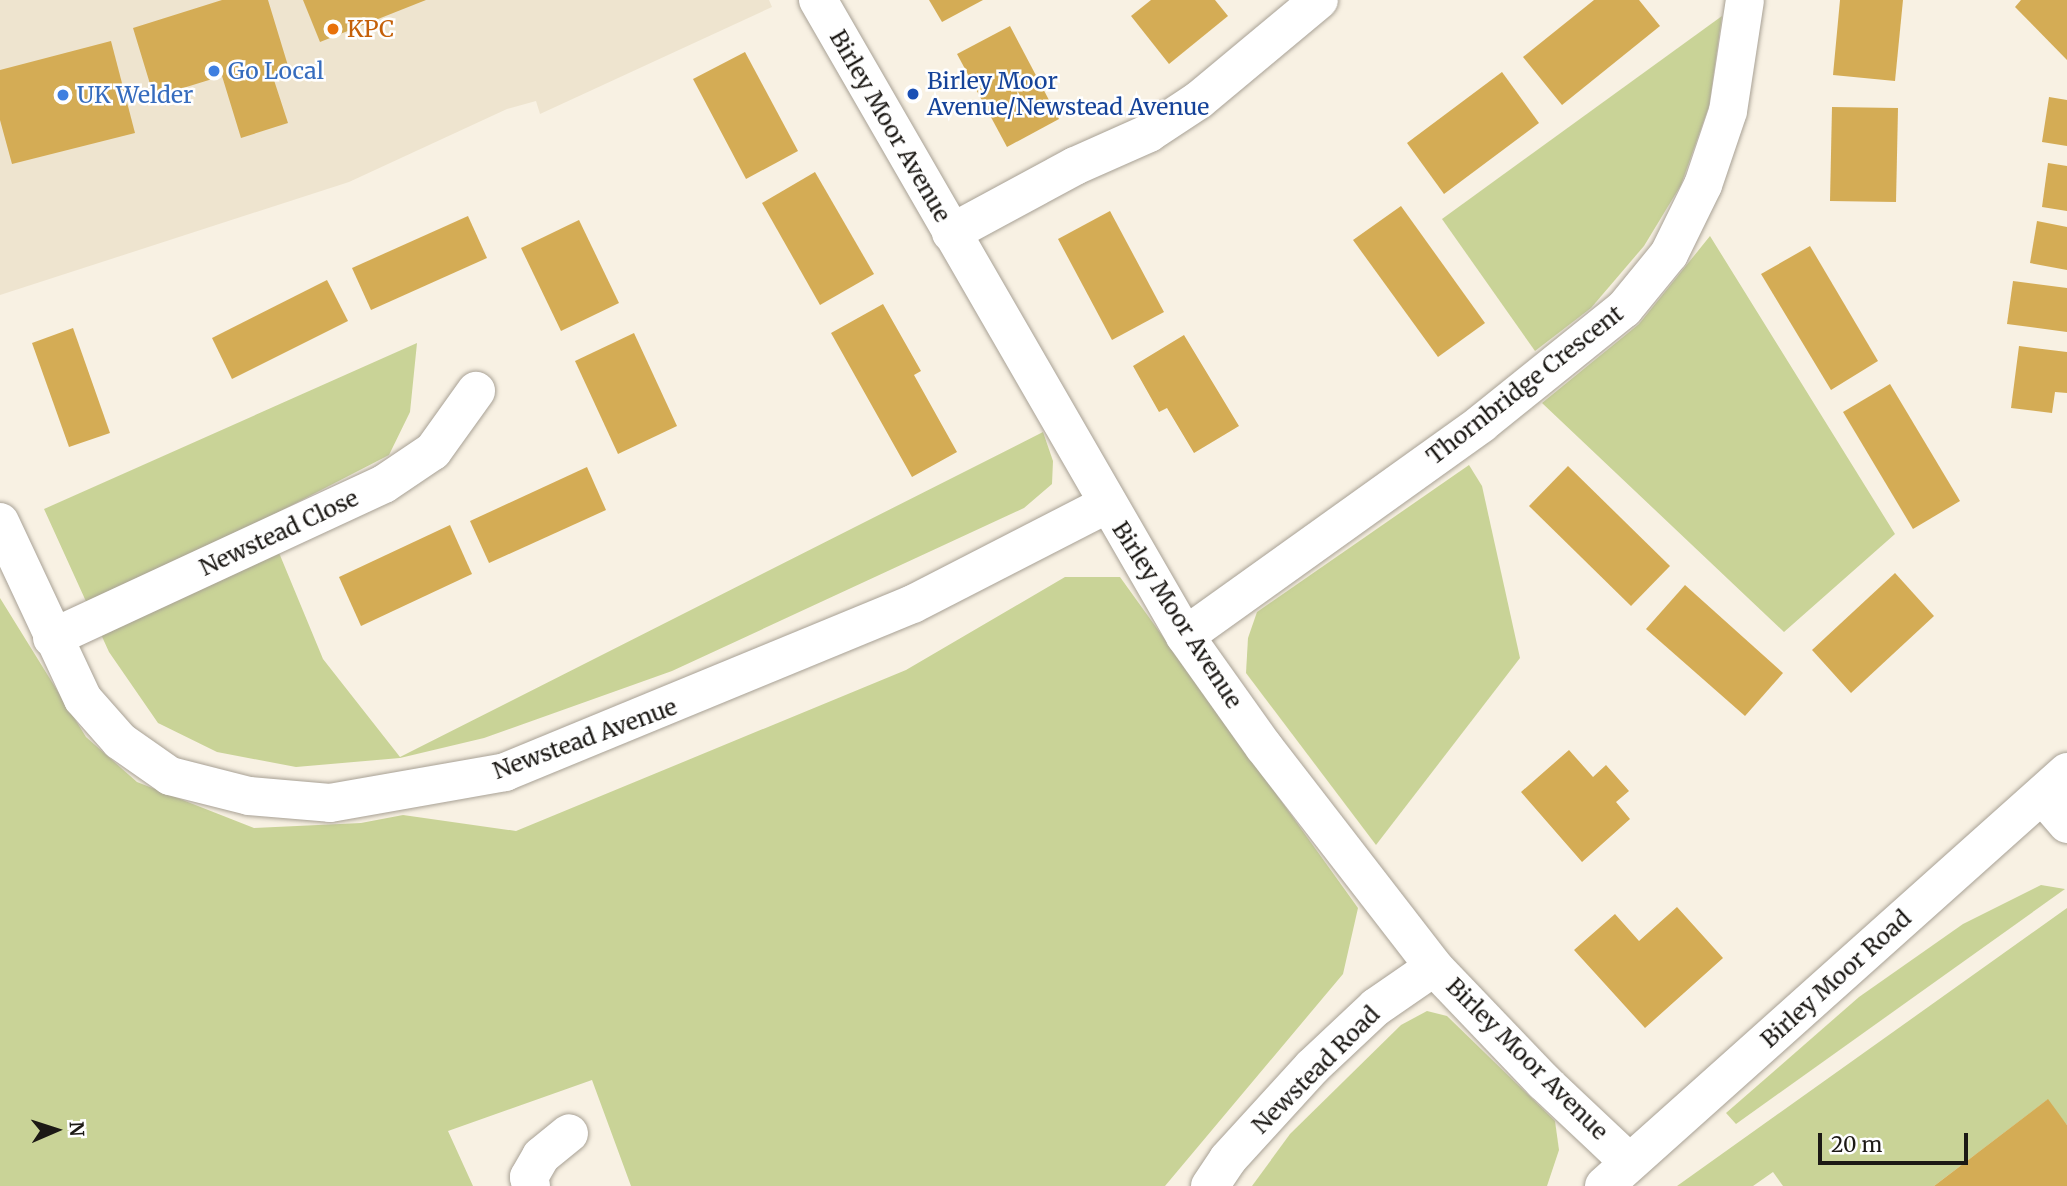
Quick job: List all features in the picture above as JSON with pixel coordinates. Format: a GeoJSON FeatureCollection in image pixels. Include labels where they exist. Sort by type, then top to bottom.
{"type":"FeatureCollection","features":[{"type":"Feature","properties":{"kind":"street","name":"Birley Moor Avenue"},"geometry":{"type":"LineString","coordinates":[[818,0],[1106,505],[1185,636],[1264,747],[1434,967],[1544,1082],[1617,1174]]}},
{"type":"Feature","properties":{"kind":"street"},"geometry":{"type":"LineString","coordinates":[[951,233],[1075,166],[1149,133],[1199,100],[1319,0]]}},
{"type":"Feature","properties":{"kind":"street","name":"Thornbridge Crescent"},"geometry":{"type":"LineString","coordinates":[[1185,636],[1482,423],[1625,309],[1669,254],[1703,185],[1728,111],[1745,0]]}},
{"type":"Feature","properties":{"kind":"street","name":"Newstead Close"},"geometry":{"type":"LineString","coordinates":[[52,638],[384,484],[433,451],[476,391]]}},
{"type":"Feature","properties":{"kind":"street","name":"Newstead Avenue"},"geometry":{"type":"LineString","coordinates":[[1,528],[83,699],[120,741],[170,776],[249,796],[330,803],[505,772],[914,604],[1106,505]]}},
{"type":"Feature","properties":{"kind":"street","name":"Birley Moor Road"},"geometry":{"type":"LineString","coordinates":[[1617,1174],[2059,797]]}},
{"type":"Feature","properties":{"kind":"street","name":"Newstead Road"},"geometry":{"type":"LineString","coordinates":[[1210,1186],[1228,1159],[1312,1067],[1377,1007],[1434,967]]}},
{"type":"Feature","properties":{"kind":"street"},"geometry":{"type":"LineString","coordinates":[[531,1186],[529,1177],[541,1156],[569,1133]]}},
{"type":"Feature","properties":{"kind":"shaded area"},"geometry":{"type":"Polygon","coordinates":[[[0,0],[769,0],[772,7],[540,114],[536,101],[507,109],[349,182],[0,295],[0,0]]]}},
{"type":"Feature","properties":{"kind":"green space"},"geometry":{"type":"Polygon","coordinates":[[[1722,16],[1709,106],[1681,185],[1644,246],[1591,308],[1535,351],[1442,219],[1722,16]]]}},
{"type":"Feature","properties":{"kind":"green space"},"geometry":{"type":"Polygon","coordinates":[[[1710,236],[1895,534],[1784,632],[1542,403],[1639,324],[1710,236]]]}},
{"type":"Feature","properties":{"kind":"green space"},"geometry":{"type":"Polygon","coordinates":[[[417,343],[410,412],[389,455],[265,519],[323,659],[400,757],[1043,432],[1053,461],[1052,484],[1024,508],[672,671],[484,738],[400,758],[296,767],[217,752],[158,723],[109,652],[44,509],[417,343]]]}},
{"type":"Feature","properties":{"kind":"green space"},"geometry":{"type":"Polygon","coordinates":[[[1469,465],[1482,486],[1520,658],[1376,845],[1246,673],[1248,638],[1257,612],[1469,465]]]}},
{"type":"Feature","properties":{"kind":"green space"},"geometry":{"type":"Polygon","coordinates":[[[1065,577],[1120,577],[1358,908],[1343,974],[1165,1186],[631,1186],[592,1080],[448,1131],[473,1186],[0,1186],[0,598],[86,737],[137,782],[254,828],[361,823],[403,815],[516,831],[906,670],[1065,577]]]}},
{"type":"Feature","properties":{"kind":"green space"},"geometry":{"type":"Polygon","coordinates":[[[2041,885],[2065,889],[1736,1124],[1726,1113],[1859,997],[1963,924],[2041,885]]]}},
{"type":"Feature","properties":{"kind":"green space"},"geometry":{"type":"Polygon","coordinates":[[[2067,908],[2067,1125],[2047,1100],[1934,1186],[1783,1186],[1773,1172],[1753,1186],[1677,1186],[2067,908]]]}},
{"type":"Feature","properties":{"kind":"green space"},"geometry":{"type":"Polygon","coordinates":[[[1427,1011],[1447,1016],[1555,1121],[1559,1150],[1547,1186],[1252,1186],[1290,1134],[1401,1025],[1427,1011]]]}},
{"type":"Feature","properties":{"kind":"building","name":"Go Local"},"geometry":{"type":"Polygon","coordinates":[[[222,0],[268,0],[289,69],[272,74],[288,123],[241,138],[222,76],[154,97],[133,28],[222,0]]]}},
{"type":"Feature","properties":{"kind":"building","name":"KPC"},"geometry":{"type":"Polygon","coordinates":[[[303,0],[426,0],[320,42],[303,0]]]}},
{"type":"Feature","properties":{"kind":"building"},"geometry":{"type":"Polygon","coordinates":[[[929,0],[983,0],[942,22],[929,0]]]}},
{"type":"Feature","properties":{"kind":"building"},"geometry":{"type":"Polygon","coordinates":[[[1151,0],[1215,0],[1228,16],[1169,64],[1131,16],[1151,0]]]}},
{"type":"Feature","properties":{"kind":"building"},"geometry":{"type":"Polygon","coordinates":[[[1594,0],[1639,0],[1660,26],[1562,105],[1523,57],[1594,0]]]}},
{"type":"Feature","properties":{"kind":"building"},"geometry":{"type":"Polygon","coordinates":[[[1840,0],[1903,0],[1895,81],[1833,75],[1840,0]]]}},
{"type":"Feature","properties":{"kind":"building"},"geometry":{"type":"Polygon","coordinates":[[[2021,0],[2067,0],[2067,60],[2015,7],[2021,0]]]}},
{"type":"Feature","properties":{"kind":"building"},"geometry":{"type":"Polygon","coordinates":[[[1010,26],[1059,119],[1007,147],[957,54],[1010,26]]]}},
{"type":"Feature","properties":{"kind":"building","name":"UK Welder"},"geometry":{"type":"Polygon","coordinates":[[[111,41],[135,133],[12,164],[0,120],[0,70],[111,41]]]}},
{"type":"Feature","properties":{"kind":"building"},"geometry":{"type":"Polygon","coordinates":[[[745,52],[798,151],[746,179],[693,79],[745,52]]]}},
{"type":"Feature","properties":{"kind":"building"},"geometry":{"type":"Polygon","coordinates":[[[1502,72],[1539,123],[1444,194],[1407,143],[1502,72]]]}},
{"type":"Feature","properties":{"kind":"building"},"geometry":{"type":"Polygon","coordinates":[[[2049,97],[2067,100],[2067,146],[2042,142],[2049,97]]]}},
{"type":"Feature","properties":{"kind":"building"},"geometry":{"type":"Polygon","coordinates":[[[1832,107],[1898,108],[1896,202],[1830,201],[1832,107]]]}},
{"type":"Feature","properties":{"kind":"building"},"geometry":{"type":"Polygon","coordinates":[[[2048,163],[2067,166],[2067,211],[2042,207],[2048,163]]]}},
{"type":"Feature","properties":{"kind":"building"},"geometry":{"type":"Polygon","coordinates":[[[815,172],[874,274],[820,305],[762,203],[815,172]]]}},
{"type":"Feature","properties":{"kind":"building"},"geometry":{"type":"Polygon","coordinates":[[[1401,206],[1485,323],[1438,357],[1353,240],[1401,206]]]}},
{"type":"Feature","properties":{"kind":"building"},"geometry":{"type":"Polygon","coordinates":[[[1110,211],[1164,312],[1112,340],[1058,239],[1110,211]]]}},
{"type":"Feature","properties":{"kind":"building"},"geometry":{"type":"Polygon","coordinates":[[[468,216],[487,258],[371,310],[352,268],[468,216]]]}},
{"type":"Feature","properties":{"kind":"building"},"geometry":{"type":"Polygon","coordinates":[[[579,220],[619,303],[561,331],[521,248],[579,220]]]}},
{"type":"Feature","properties":{"kind":"building"},"geometry":{"type":"Polygon","coordinates":[[[2037,221],[2067,227],[2067,270],[2030,263],[2037,221]]]}},
{"type":"Feature","properties":{"kind":"building"},"geometry":{"type":"Polygon","coordinates":[[[1810,246],[1878,361],[1831,390],[1761,274],[1810,246]]]}},
{"type":"Feature","properties":{"kind":"building"},"geometry":{"type":"Polygon","coordinates":[[[327,280],[348,321],[232,379],[212,338],[327,280]]]}},
{"type":"Feature","properties":{"kind":"building"},"geometry":{"type":"Polygon","coordinates":[[[2013,281],[2067,288],[2067,332],[2007,324],[2013,281]]]}},
{"type":"Feature","properties":{"kind":"building"},"geometry":{"type":"Polygon","coordinates":[[[883,304],[921,371],[914,375],[957,452],[912,477],[831,333],[883,304]]]}},
{"type":"Feature","properties":{"kind":"building"},"geometry":{"type":"Polygon","coordinates":[[[73,328],[110,433],[69,447],[32,343],[73,328]]]}},
{"type":"Feature","properties":{"kind":"building"},"geometry":{"type":"Polygon","coordinates":[[[634,333],[677,426],[618,454],[575,361],[634,333]]]}},
{"type":"Feature","properties":{"kind":"building"},"geometry":{"type":"Polygon","coordinates":[[[1184,335],[1239,426],[1194,453],[1167,408],[1159,412],[1133,366],[1184,335]]]}},
{"type":"Feature","properties":{"kind":"building"},"geometry":{"type":"Polygon","coordinates":[[[2019,346],[2067,352],[2067,393],[2055,392],[2052,413],[2011,408],[2019,346]]]}},
{"type":"Feature","properties":{"kind":"building"},"geometry":{"type":"Polygon","coordinates":[[[1890,384],[1960,501],[1913,529],[1843,412],[1890,384]]]}},
{"type":"Feature","properties":{"kind":"building"},"geometry":{"type":"Polygon","coordinates":[[[1568,466],[1670,566],[1631,606],[1529,506],[1568,466]]]}},
{"type":"Feature","properties":{"kind":"building"},"geometry":{"type":"Polygon","coordinates":[[[587,467],[606,510],[489,563],[470,521],[587,467]]]}},
{"type":"Feature","properties":{"kind":"building"},"geometry":{"type":"Polygon","coordinates":[[[450,525],[472,574],[361,626],[339,577],[450,525]]]}},
{"type":"Feature","properties":{"kind":"building"},"geometry":{"type":"Polygon","coordinates":[[[1895,573],[1934,616],[1851,693],[1812,650],[1895,573]]]}},
{"type":"Feature","properties":{"kind":"building"},"geometry":{"type":"Polygon","coordinates":[[[1685,585],[1783,673],[1745,716],[1646,629],[1685,585]]]}},
{"type":"Feature","properties":{"kind":"building"},"geometry":{"type":"Polygon","coordinates":[[[1569,750],[1593,777],[1606,765],[1629,791],[1616,802],[1630,819],[1582,862],[1521,792],[1569,750]]]}},
{"type":"Feature","properties":{"kind":"building"},"geometry":{"type":"Polygon","coordinates":[[[1677,907],[1723,958],[1645,1028],[1574,950],[1615,914],[1639,941],[1677,907]]]}},
{"type":"Feature","properties":{"kind":"building"},"geometry":{"type":"Polygon","coordinates":[[[2048,1099],[2067,1125],[2067,1186],[1934,1186],[2048,1099]]]}},
{"type":"Feature","properties":{"kind":"place","name":"KPC"},"geometry":{"type":"Point","coordinates":[333,29]}},
{"type":"Feature","properties":{"kind":"place","name":"Go Local"},"geometry":{"type":"Point","coordinates":[214,71]}},
{"type":"Feature","properties":{"kind":"place","name":"Birley Moor Avenue/Newstead Avenue"},"geometry":{"type":"Point","coordinates":[913,94]}},
{"type":"Feature","properties":{"kind":"place","name":"UK Welder"},"geometry":{"type":"Point","coordinates":[63,95]}}]}
